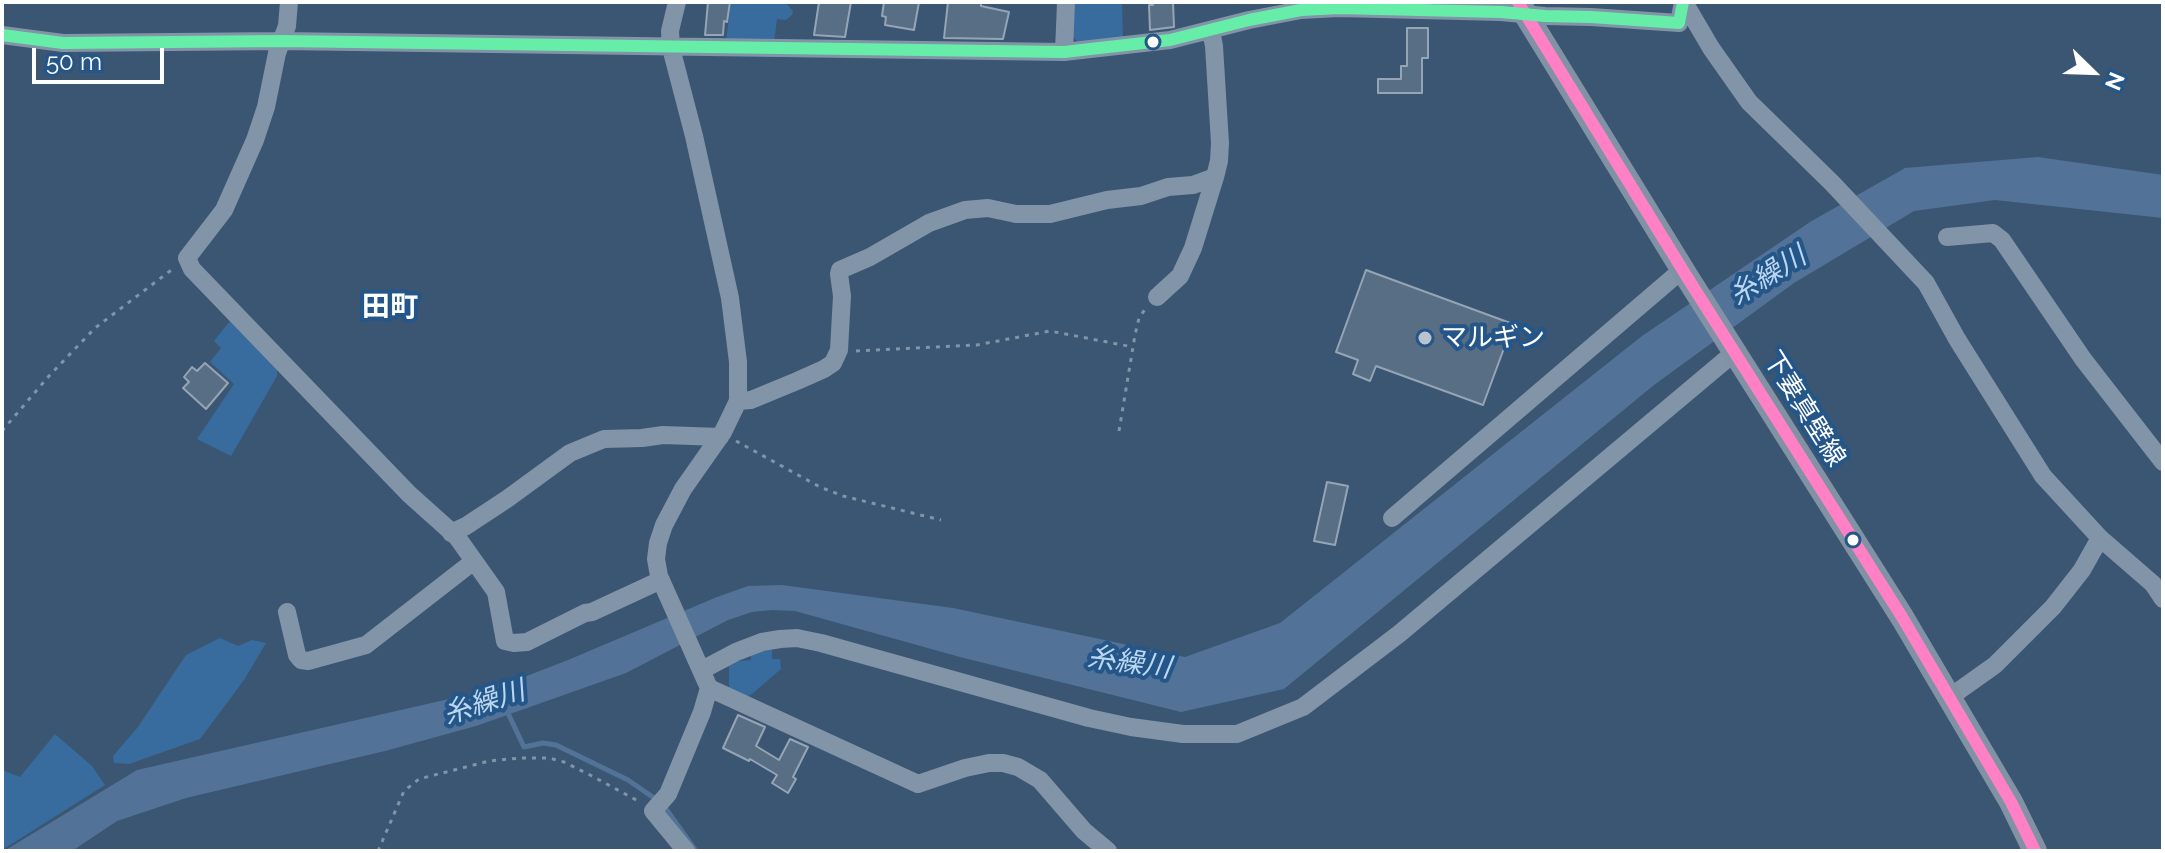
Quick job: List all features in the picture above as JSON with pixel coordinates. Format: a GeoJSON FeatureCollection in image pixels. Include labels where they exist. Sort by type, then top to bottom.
{"type":"FeatureCollection","features":[{"type":"Feature","properties":{"kind":"main road","name":"下妻真壁線"},"geometry":{"type":"LineString","coordinates":[[1521,8],[1950,697],[2011,802],[2035,851]]}},
{"type":"Feature","properties":{"kind":"street"},"geometry":{"type":"LineString","coordinates":[[289,2],[287,26],[277,53],[266,107],[246,165],[224,210],[187,258],[192,269],[409,494],[457,537],[496,592],[505,641],[527,642],[585,613],[663,584]]}},
{"type":"Feature","properties":{"kind":"street"},"geometry":{"type":"LineString","coordinates":[[677,2],[670,31],[671,48],[730,298],[738,362],[738,401],[721,435],[683,489],[664,525],[656,559],[663,584],[704,674],[696,726],[659,805],[686,851]]}},
{"type":"Feature","properties":{"kind":"street"},"geometry":{"type":"LineString","coordinates":[[1064,52],[1066,2]]}},
{"type":"Feature","properties":{"kind":"street"},"geometry":{"type":"LineString","coordinates":[[2,35],[63,43],[282,41],[1064,52],[1142,44],[1211,31],[1249,11],[1521,8],[1545,16],[1679,23],[1683,2]]}},
{"type":"Feature","properties":{"kind":"street"},"geometry":{"type":"LineString","coordinates":[[1683,2],[1749,102],[1832,183],[1926,283],[1957,339],[2043,476],[2100,538],[2153,584],[2163,599]]}},
{"type":"Feature","properties":{"kind":"street"},"geometry":{"type":"LineString","coordinates":[[1157,297],[1180,276],[1193,248],[1219,161],[1211,31]]}},
{"type":"Feature","properties":{"kind":"street"},"geometry":{"type":"LineString","coordinates":[[738,401],[751,400],[824,369],[837,357],[842,296],[840,270],[870,257],[929,223],[965,210],[988,208],[1016,214],[1050,214],[1107,200],[1141,196],[1168,187],[1193,185],[1215,177]]}},
{"type":"Feature","properties":{"kind":"street"},"geometry":{"type":"LineString","coordinates":[[1947,237],[1993,233],[2002,240],[2083,359],[2163,462]]}},
{"type":"Feature","properties":{"kind":"street"},"geometry":{"type":"LineString","coordinates":[[1392,518],[1685,273]]}},
{"type":"Feature","properties":{"kind":"street"},"geometry":{"type":"LineString","coordinates":[[704,674],[736,652],[762,642],[797,638],[1089,718],[1183,734],[1237,734],[1303,707],[1374,653],[1732,348]]}},
{"type":"Feature","properties":{"kind":"street"},"geometry":{"type":"LineString","coordinates":[[451,533],[507,499],[570,453],[604,439],[721,435]]}},
{"type":"Feature","properties":{"kind":"street"},"geometry":{"type":"LineString","coordinates":[[1950,697],[1995,665],[2053,607],[2082,570],[2100,538]]}},
{"type":"Feature","properties":{"kind":"street"},"geometry":{"type":"LineString","coordinates":[[287,612],[297,655],[301,660],[308,661],[366,645],[474,561]]}},
{"type":"Feature","properties":{"kind":"street"},"geometry":{"type":"LineString","coordinates":[[704,674],[918,784],[989,763],[1018,767],[1040,780],[1084,831],[1108,851]]}},
{"type":"Feature","properties":{"kind":"path"},"geometry":{"type":"LineString","coordinates":[[2,431],[95,328],[187,258]]}},
{"type":"Feature","properties":{"kind":"path"},"geometry":{"type":"LineString","coordinates":[[1119,431],[1139,318],[1157,297]]}},
{"type":"Feature","properties":{"kind":"path"},"geometry":{"type":"LineString","coordinates":[[839,350],[977,345],[1050,331],[1133,347]]}},
{"type":"Feature","properties":{"kind":"path"},"geometry":{"type":"LineString","coordinates":[[721,435],[843,496],[941,520]]}},
{"type":"Feature","properties":{"kind":"path"},"geometry":{"type":"LineString","coordinates":[[378,851],[404,791],[419,779],[489,761],[549,758],[659,805]]}},
{"type":"Feature","properties":{"kind":"shaded area"},"geometry":{"type":"Polygon","coordinates":[[[731,2],[785,2],[793,11],[786,20],[777,19],[774,42],[726,41],[731,2]]]}},
{"type":"Feature","properties":{"kind":"shaded area"},"geometry":{"type":"Polygon","coordinates":[[[1071,2],[1122,2],[1123,41],[1080,44],[1071,35],[1071,2]]]}},
{"type":"Feature","properties":{"kind":"shaded area"},"geometry":{"type":"Polygon","coordinates":[[[230,321],[277,369],[277,376],[231,456],[197,439],[234,384],[210,362],[221,348],[214,341],[230,321]]]}},
{"type":"Feature","properties":{"kind":"shaded area"},"geometry":{"type":"Polygon","coordinates":[[[220,638],[238,646],[252,640],[266,643],[244,680],[200,739],[129,764],[114,763],[113,756],[138,727],[186,655],[220,638]]]}},
{"type":"Feature","properties":{"kind":"shaded area"},"geometry":{"type":"Polygon","coordinates":[[[772,650],[772,659],[780,659],[781,669],[743,699],[729,691],[729,662],[751,660],[751,654],[772,650]]]}},
{"type":"Feature","properties":{"kind":"shaded area"},"geometry":{"type":"Polygon","coordinates":[[[55,734],[92,766],[105,785],[2,850],[2,770],[20,777],[55,734]]]}},
{"type":"Feature","properties":{"kind":"water","name":"糸繰川"},"geometry":{"type":"Polygon","coordinates":[[[2038,157],[2163,175],[2163,218],[1995,200],[1914,211],[1794,283],[1654,385],[1284,689],[1181,712],[960,657],[795,611],[752,612],[728,620],[626,673],[476,726],[186,798],[117,821],[72,851],[4,851],[137,770],[493,689],[748,586],[782,585],[953,608],[1185,657],[1280,623],[1642,336],[1810,222],[1905,168],[2038,157]]]}},
{"type":"Feature","properties":{"kind":"building"},"geometry":{"type":"Polygon","coordinates":[[[708,2],[730,2],[723,35],[705,35],[708,2]]]}},
{"type":"Feature","properties":{"kind":"building"},"geometry":{"type":"Polygon","coordinates":[[[819,2],[851,2],[845,37],[814,35],[819,2]]]}},
{"type":"Feature","properties":{"kind":"building"},"geometry":{"type":"Polygon","coordinates":[[[884,2],[919,2],[914,30],[885,25],[886,17],[882,16],[884,2]]]}},
{"type":"Feature","properties":{"kind":"building"},"geometry":{"type":"Polygon","coordinates":[[[948,2],[981,2],[981,6],[1009,12],[1003,39],[944,38],[948,2]]]}},
{"type":"Feature","properties":{"kind":"building"},"geometry":{"type":"Polygon","coordinates":[[[1153,2],[1173,2],[1174,27],[1150,30],[1149,5],[1153,2]]]}},
{"type":"Feature","properties":{"kind":"building"},"geometry":{"type":"Polygon","coordinates":[[[1407,28],[1428,28],[1428,58],[1422,58],[1422,93],[1378,93],[1378,79],[1401,79],[1401,66],[1407,66],[1407,28]]]}},
{"type":"Feature","properties":{"kind":"building","name":"マルギン"},"geometry":{"type":"Polygon","coordinates":[[[1366,270],[1513,324],[1483,405],[1376,366],[1370,381],[1353,374],[1358,360],[1336,352],[1366,270]]]}},
{"type":"Feature","properties":{"kind":"building"},"geometry":{"type":"Polygon","coordinates":[[[205,363],[228,383],[206,409],[183,388],[189,382],[184,377],[192,367],[197,371],[205,363]]]}},
{"type":"Feature","properties":{"kind":"building"},"geometry":{"type":"Polygon","coordinates":[[[1327,482],[1348,486],[1335,545],[1314,541],[1327,482]]]}},
{"type":"Feature","properties":{"kind":"building"},"geometry":{"type":"Polygon","coordinates":[[[738,715],[765,727],[756,746],[779,760],[790,739],[808,747],[788,793],[772,783],[777,775],[723,748],[738,715]]]}},
{"type":"Feature","properties":{"kind":"waterway","name":"糸繰川"},"geometry":{"type":"LineString","coordinates":[[506,709],[524,747],[543,743],[556,745],[628,780],[657,800]]}},
{"type":"Feature","properties":{"kind":"waterway"},"geometry":{"type":"LineString","coordinates":[[664,806],[696,851]]}},
{"type":"Feature","properties":{"kind":"transit line"},"geometry":{"type":"LineString","coordinates":[[1518,2],[1902,617],[2011,802],[2035,851]]}},
{"type":"Feature","properties":{"kind":"transit line"},"geometry":{"type":"LineString","coordinates":[[2,35],[63,43],[282,41],[1064,52],[1170,40],[1301,10],[1501,12],[1679,23],[1683,2]]}},
{"type":"Feature","properties":{"kind":"place","name":"マルギン"},"geometry":{"type":"Point","coordinates":[1425,338]}},
{"type":"Feature","properties":{"kind":"district","name":"田町"},"geometry":{"type":"Point","coordinates":[390,308]}}]}
